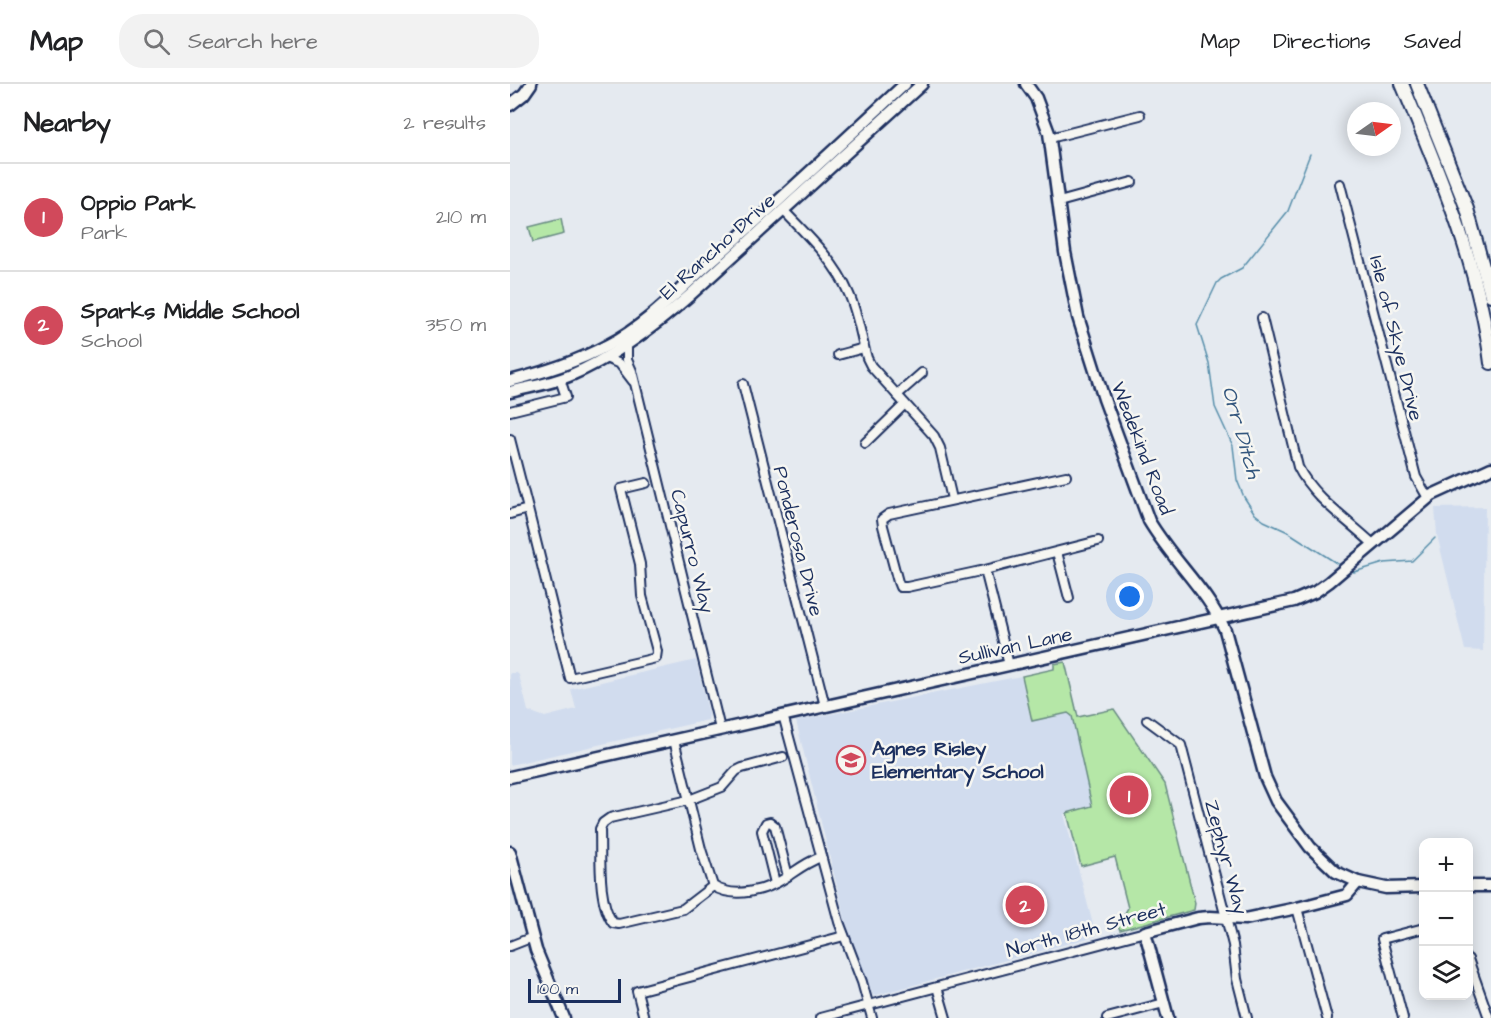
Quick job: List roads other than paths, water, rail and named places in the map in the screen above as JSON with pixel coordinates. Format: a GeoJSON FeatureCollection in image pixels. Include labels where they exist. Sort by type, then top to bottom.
{"type":"FeatureCollection","features":[{"type":"Feature","properties":{"kind":"main road"},"geometry":{"type":"LineString","coordinates":[[1402,84],[1446,188],[1462,233],[1474,278],[1491,363]]}},
{"type":"Feature","properties":{"kind":"main road"},"geometry":{"type":"LineString","coordinates":[[1416,84],[1467,208],[1491,295]]}},
{"type":"Feature","properties":{"kind":"street"},"geometry":{"type":"LineString","coordinates":[[510,105],[524,94],[531,84]]}},
{"type":"Feature","properties":{"kind":"street","name":"El Rancho Drive"},"geometry":{"type":"LineString","coordinates":[[510,381],[556,368],[610,345],[644,320],[905,84]]}},
{"type":"Feature","properties":{"kind":"street","name":"El Rancho Drive"},"geometry":{"type":"LineString","coordinates":[[510,392],[560,379],[590,366],[627,345],[664,318],[922,84]]}},
{"type":"Feature","properties":{"kind":"street","name":"Wedekind Road"},"geometry":{"type":"LineString","coordinates":[[1026,84],[1036,98],[1046,120],[1072,290],[1088,351],[1149,521],[1161,542],[1220,617],[1270,790],[1317,856],[1336,872],[1358,882],[1386,888],[1419,887]]}},
{"type":"Feature","properties":{"kind":"street"},"geometry":{"type":"LineString","coordinates":[[1050,138],[1140,115]]}},
{"type":"Feature","properties":{"kind":"street"},"geometry":{"type":"LineString","coordinates":[[1059,202],[1132,182]]}},
{"type":"Feature","properties":{"kind":"street","name":"Isle of Skye Drive"},"geometry":{"type":"LineString","coordinates":[[1340,184],[1416,477],[1428,498]]}},
{"type":"Feature","properties":{"kind":"street"},"geometry":{"type":"LineString","coordinates":[[783,210],[824,254],[838,273],[850,296],[871,366],[931,431],[938,443],[952,499]]}},
{"type":"Feature","properties":{"kind":"street"},"geometry":{"type":"LineString","coordinates":[[1262,318],[1298,467],[1312,488],[1372,544]]}},
{"type":"Feature","properties":{"kind":"street"},"geometry":{"type":"LineString","coordinates":[[590,366],[593,361],[608,351],[610,345]]}},
{"type":"Feature","properties":{"kind":"street","name":"Capurro Way"},"geometry":{"type":"LineString","coordinates":[[627,345],[627,360],[632,371],[720,729]]}},
{"type":"Feature","properties":{"kind":"street"},"geometry":{"type":"LineString","coordinates":[[838,355],[864,348]]}},
{"type":"Feature","properties":{"kind":"street"},"geometry":{"type":"LineString","coordinates":[[606,358],[620,364],[633,381]]}},
{"type":"Feature","properties":{"kind":"street"},"geometry":{"type":"LineString","coordinates":[[897,395],[922,373]]}},
{"type":"Feature","properties":{"kind":"street"},"geometry":{"type":"LineString","coordinates":[[510,411],[566,397],[560,379]]}},
{"type":"Feature","properties":{"kind":"street","name":"Ponderosa Drive"},"geometry":{"type":"LineString","coordinates":[[743,384],[825,706]]}},
{"type":"Feature","properties":{"kind":"street"},"geometry":{"type":"LineString","coordinates":[[865,442],[905,404]]}},
{"type":"Feature","properties":{"kind":"street"},"geometry":{"type":"LineString","coordinates":[[510,439],[570,678],[656,658],[657,651],[642,596],[640,564],[621,489],[646,483]]}},
{"type":"Feature","properties":{"kind":"street","name":"Sullivan Lane"},"geometry":{"type":"LineString","coordinates":[[510,777],[1305,597],[1329,582],[1428,498],[1491,468]]}},
{"type":"Feature","properties":{"kind":"street"},"geometry":{"type":"LineString","coordinates":[[1066,476],[889,514],[882,519],[883,526],[900,587],[986,570],[1098,542]]}},
{"type":"Feature","properties":{"kind":"street"},"geometry":{"type":"LineString","coordinates":[[510,514],[528,509]]}},
{"type":"Feature","properties":{"kind":"street"},"geometry":{"type":"LineString","coordinates":[[1057,552],[1069,598]]}},
{"type":"Feature","properties":{"kind":"street"},"geometry":{"type":"LineString","coordinates":[[986,570],[1009,665]]}},
{"type":"Feature","properties":{"kind":"street"},"geometry":{"type":"LineString","coordinates":[[783,715],[844,936],[862,982],[872,1018]]}},
{"type":"Feature","properties":{"kind":"street","name":"Zephyr Way"},"geometry":{"type":"LineString","coordinates":[[1147,720],[1181,745],[1233,945],[1237,978],[1247,1018]]}},
{"type":"Feature","properties":{"kind":"street"},"geometry":{"type":"LineString","coordinates":[[674,740],[701,849],[713,886],[728,893],[765,888],[788,876],[800,866],[821,857]]}},
{"type":"Feature","properties":{"kind":"street"},"geometry":{"type":"LineString","coordinates":[[713,886],[683,909],[619,924],[613,923],[605,909],[600,829],[603,823],[610,818],[689,800],[722,787],[735,771],[783,757]]}},
{"type":"Feature","properties":{"kind":"street"},"geometry":{"type":"LineString","coordinates":[[775,883],[762,831],[766,823],[770,822],[775,825],[788,876]]}},
{"type":"Feature","properties":{"kind":"street"},"geometry":{"type":"LineString","coordinates":[[510,852],[543,969],[564,1018]]}},
{"type":"Feature","properties":{"kind":"street","name":"North 18th Street"},"geometry":{"type":"LineString","coordinates":[[820,1018],[1198,918],[1245,919],[1297,908],[1347,895],[1358,882]]}},
{"type":"Feature","properties":{"kind":"street"},"geometry":{"type":"LineString","coordinates":[[1473,886],[1491,886]]}},
{"type":"Feature","properties":{"kind":"street"},"geometry":{"type":"LineString","coordinates":[[1297,908],[1327,1018]]}},
{"type":"Feature","properties":{"kind":"street"},"geometry":{"type":"LineString","coordinates":[[1403,1018],[1382,939],[1419,929]]}},
{"type":"Feature","properties":{"kind":"street"},"geometry":{"type":"LineString","coordinates":[[1146,932],[1168,1018]]}},
{"type":"Feature","properties":{"kind":"street"},"geometry":{"type":"LineString","coordinates":[[644,1018],[637,991],[844,936]]}},
{"type":"Feature","properties":{"kind":"street"},"geometry":{"type":"LineString","coordinates":[[510,946],[533,937]]}},
{"type":"Feature","properties":{"kind":"street"},"geometry":{"type":"LineString","coordinates":[[1473,973],[1489,1018]]}},
{"type":"Feature","properties":{"kind":"street"},"geometry":{"type":"LineString","coordinates":[[937,987],[946,1018]]}},
{"type":"Feature","properties":{"kind":"street"},"geometry":{"type":"LineString","coordinates":[[1107,1018],[1164,1003]]}},
{"type":"Feature","properties":{"kind":"waterway","name":"Orr Ditch"},"geometry":{"type":"LineString","coordinates":[[1310,154],[1288,211],[1242,268],[1217,283],[1197,325],[1209,363],[1215,407],[1233,446],[1237,480],[1244,497],[1255,514],[1264,521],[1288,532],[1341,566]]}},
{"type":"Feature","properties":{"kind":"waterway","name":"Orr Ditch"},"geometry":{"type":"LineString","coordinates":[[1351,571],[1384,563],[1412,561],[1435,538]]}},
{"type":"Feature","properties":{"kind":"place","name":"Agnes Risley Elementary School"},"geometry":{"type":"Point","coordinates":[851,760]}},
{"type":"Feature","properties":{"kind":"place","name":"Oppio Park"},"geometry":{"type":"Point","coordinates":[1129,795]}},
{"type":"Feature","properties":{"kind":"place","name":"Sparks Middle School"},"geometry":{"type":"Point","coordinates":[1025,905]}}]}
